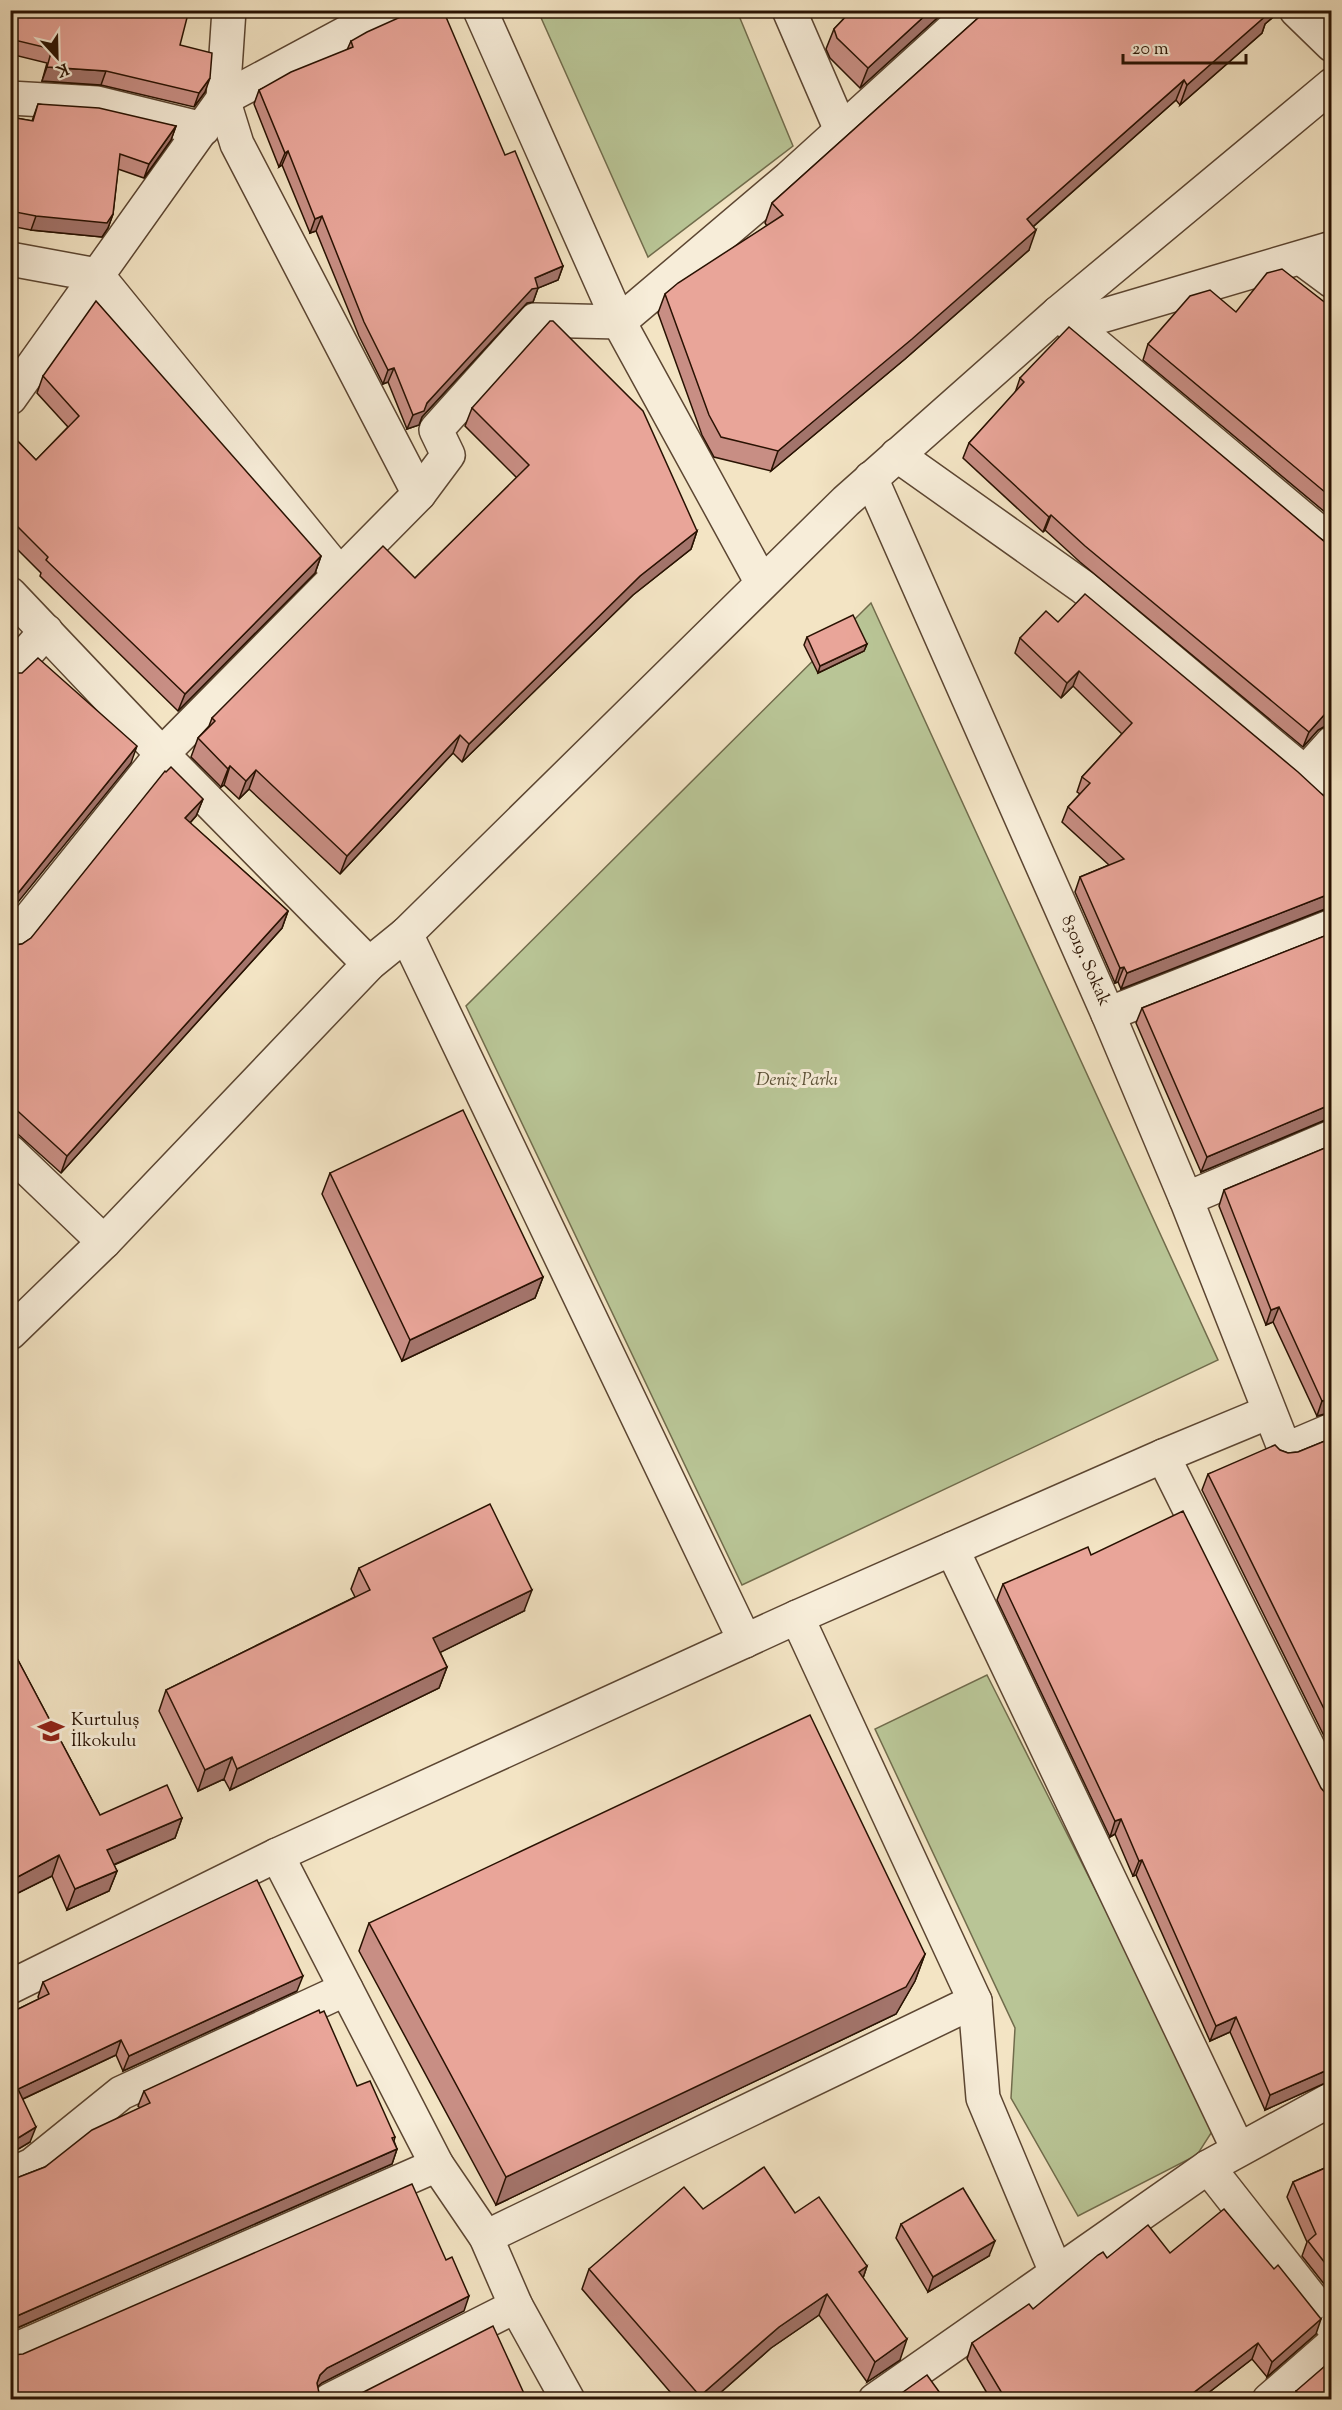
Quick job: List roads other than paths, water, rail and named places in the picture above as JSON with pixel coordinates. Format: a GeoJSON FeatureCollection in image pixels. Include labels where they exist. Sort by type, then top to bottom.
{"type":"FeatureCollection","features":[{"type":"Feature","properties":{"kind":"street"},"geometry":{"type":"LineString","coordinates":[[229,10],[223,99],[237,144],[419,494]]}},
{"type":"Feature","properties":{"kind":"street"},"geometry":{"type":"LineString","coordinates":[[10,398],[223,99],[389,10]]}},
{"type":"Feature","properties":{"kind":"street"},"geometry":{"type":"LineString","coordinates":[[480,10],[619,322],[762,584]]}},
{"type":"Feature","properties":{"kind":"street"},"geometry":{"type":"LineString","coordinates":[[789,10],[841,130]]}},
{"type":"Feature","properties":{"kind":"street"},"geometry":{"type":"LineString","coordinates":[[10,943],[162,754],[419,494],[448,455],[436,430],[535,320],[619,322],[789,178],[974,10]]}},
{"type":"Feature","properties":{"kind":"street"},"geometry":{"type":"LineString","coordinates":[[1296,10],[1332,45]]}},
{"type":"Feature","properties":{"kind":"street"},"geometry":{"type":"LineString","coordinates":[[10,1333],[104,1242],[369,964],[405,934],[871,478],[1064,319],[1332,84]]}},
{"type":"Feature","properties":{"kind":"street"},"geometry":{"type":"LineString","coordinates":[[10,98],[98,103],[203,129]]}},
{"type":"Feature","properties":{"kind":"street"},"geometry":{"type":"LineString","coordinates":[[1064,319],[1332,248]]}},
{"type":"Feature","properties":{"kind":"street"},"geometry":{"type":"LineString","coordinates":[[1301,258],[1332,281]]}},
{"type":"Feature","properties":{"kind":"street"},"geometry":{"type":"LineString","coordinates":[[10,259],[97,275],[339,573]]}},
{"type":"Feature","properties":{"kind":"street"},"geometry":{"type":"LineString","coordinates":[[1064,319],[1332,543]]}},
{"type":"Feature","properties":{"kind":"street"},"geometry":{"type":"LineString","coordinates":[[897,455],[1083,587],[1305,773],[1332,799]]}},
{"type":"Feature","properties":{"kind":"street","name":"83019. Sokak"},"geometry":{"type":"LineString","coordinates":[[871,478],[1108,1014],[1186,1199],[1285,1450],[1332,1430]]}},
{"type":"Feature","properties":{"kind":"street"},"geometry":{"type":"LineString","coordinates":[[10,594],[162,754],[369,964]]}},
{"type":"Feature","properties":{"kind":"street"},"geometry":{"type":"LineString","coordinates":[[10,672],[46,631]]}},
{"type":"Feature","properties":{"kind":"street"},"geometry":{"type":"LineString","coordinates":[[1305,773],[1332,743]]}},
{"type":"Feature","properties":{"kind":"street"},"geometry":{"type":"LineString","coordinates":[[1108,1014],[1332,926]]}},
{"type":"Feature","properties":{"kind":"street"},"geometry":{"type":"LineString","coordinates":[[405,934],[744,1641]]}},
{"type":"Feature","properties":{"kind":"street"},"geometry":{"type":"LineString","coordinates":[[1186,1199],[1332,1137]]}},
{"type":"Feature","properties":{"kind":"street"},"geometry":{"type":"LineString","coordinates":[[10,1152],[104,1242]]}},
{"type":"Feature","properties":{"kind":"street"},"geometry":{"type":"LineString","coordinates":[[10,1987],[277,1856],[744,1641],[1163,1456],[1269,1412]]}},
{"type":"Feature","properties":{"kind":"street"},"geometry":{"type":"LineString","coordinates":[[1163,1456],[1332,1795]]}},
{"type":"Feature","properties":{"kind":"street"},"geometry":{"type":"LineString","coordinates":[[952,1549],[1238,2149]]}},
{"type":"Feature","properties":{"kind":"street"},"geometry":{"type":"LineString","coordinates":[[797,1617],[975,2001],[983,2098],[1056,2272]]}},
{"type":"Feature","properties":{"kind":"street"},"geometry":{"type":"LineString","coordinates":[[277,1856],[437,2165],[486,2237],[516,2306],[568,2400]]}},
{"type":"Feature","properties":{"kind":"street"},"geometry":{"type":"LineString","coordinates":[[10,2175],[32,2166],[121,2093],[346,1989]]}},
{"type":"Feature","properties":{"kind":"street"},"geometry":{"type":"LineString","coordinates":[[486,2237],[975,2001]]}},
{"type":"Feature","properties":{"kind":"street"},"geometry":{"type":"LineString","coordinates":[[875,2400],[1208,2167],[1332,2099]]}},
{"type":"Feature","properties":{"kind":"street"},"geometry":{"type":"LineString","coordinates":[[10,2352],[437,2165]]}},
{"type":"Feature","properties":{"kind":"street"},"geometry":{"type":"LineString","coordinates":[[1208,2167],[1332,2325]]}},
{"type":"Feature","properties":{"kind":"street"},"geometry":{"type":"LineString","coordinates":[[330,2400],[516,2306]]}},
{"type":"Feature","properties":{"kind":"street"},"geometry":{"type":"LineString","coordinates":[[1269,2400],[1332,2345]]}},
{"type":"Feature","properties":{"kind":"place","name":"Kurtuluş İlkokulu"},"geometry":{"type":"Point","coordinates":[51,1731]}},
{"type":"Feature","properties":{"kind":"park label","name":"Deniz Parkı"},"geometry":{"type":"Point","coordinates":[797,1081]}}]}
